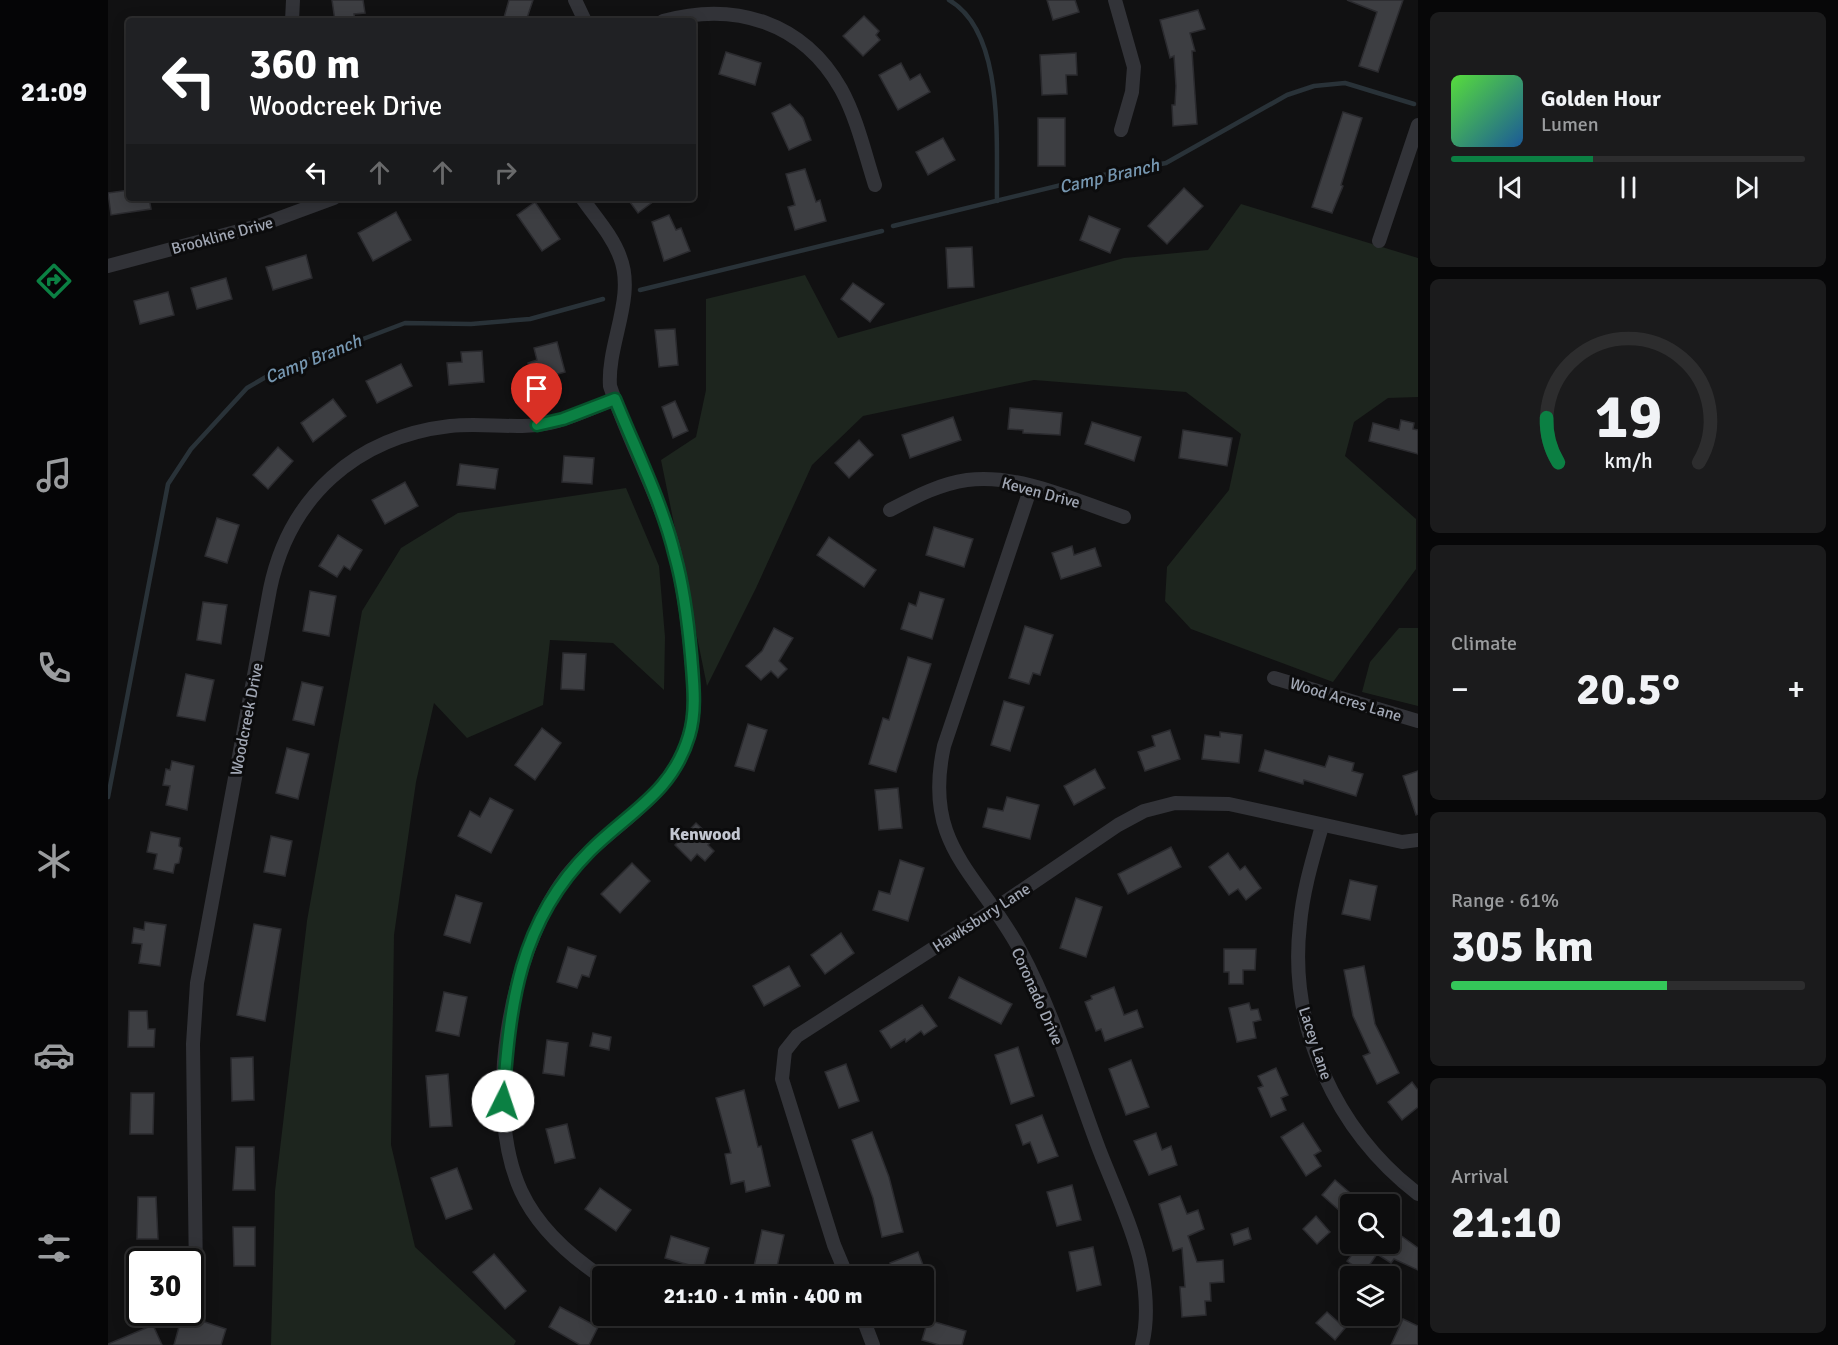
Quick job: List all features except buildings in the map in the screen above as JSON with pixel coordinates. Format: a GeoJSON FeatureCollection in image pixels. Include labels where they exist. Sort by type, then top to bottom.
{"type":"FeatureCollection","features":[{"type":"Feature","properties":{"kind":"street"},"geometry":{"type":"LineString","coordinates":[[292,18],[293,0]]}},
{"type":"Feature","properties":{"kind":"street"},"geometry":{"type":"LineString","coordinates":[[575,0],[584,18]]}},
{"type":"Feature","properties":{"kind":"street"},"geometry":{"type":"LineString","coordinates":[[1115,0],[1134,67],[1132,92],[1121,130]]}},
{"type":"Feature","properties":{"kind":"street"},"geometry":{"type":"LineString","coordinates":[[677,18],[701,13],[738,15],[777,27],[805,47],[828,70],[842,91],[875,185]]}},
{"type":"Feature","properties":{"kind":"street"},"geometry":{"type":"LineString","coordinates":[[1379,241],[1418,125]]}},
{"type":"Feature","properties":{"kind":"street","name":"Brookline Drive"},"geometry":{"type":"LineString","coordinates":[[108,266],[258,226],[326,201]]}},
{"type":"Feature","properties":{"kind":"street"},"geometry":{"type":"LineString","coordinates":[[584,201],[613,242],[625,274],[623,301],[610,361],[610,386],[675,554],[689,637],[693,715],[682,755],[660,790],[590,850],[567,875],[543,911],[524,956],[514,992],[503,1101],[504,1131],[510,1162],[521,1191],[551,1235],[574,1259],[592,1271]]}},
{"type":"Feature","properties":{"kind":"street","name":"Woodcreek Drive"},"geometry":{"type":"LineString","coordinates":[[195,1248],[193,1044],[197,983],[270,589],[284,543],[293,524],[323,483],[375,448],[425,429],[552,423],[615,399]]}},
{"type":"Feature","properties":{"kind":"street","name":"Keven Drive"},"geometry":{"type":"LineString","coordinates":[[890,510],[921,494],[967,480],[992,479],[1031,487],[1124,517]]}},
{"type":"Feature","properties":{"kind":"street","name":"Coronado Drive"},"geometry":{"type":"LineString","coordinates":[[1031,487],[944,746],[939,770],[939,812],[953,849],[1019,948],[1039,990],[1140,1259],[1148,1322],[1142,1345]]}},
{"type":"Feature","properties":{"kind":"street","name":"Wood Acres Lane"},"geometry":{"type":"LineString","coordinates":[[1274,678],[1418,721]]}},
{"type":"Feature","properties":{"kind":"street","name":"Hawksbury Lane"},"geometry":{"type":"LineString","coordinates":[[843,1266],[834,1245],[782,1079],[785,1051],[797,1036],[993,910],[1118,825],[1144,811],[1175,803],[1229,804],[1401,842],[1418,840]]}},
{"type":"Feature","properties":{"kind":"street","name":"Lacey Lane"},"geometry":{"type":"LineString","coordinates":[[1322,826],[1304,892],[1299,925],[1299,987],[1305,1017],[1314,1049],[1342,1111],[1363,1142],[1418,1194]]}},
{"type":"Feature","properties":{"kind":"street"},"geometry":{"type":"LineString","coordinates":[[866,1326],[873,1345]]}},
{"type":"Feature","properties":{"kind":"shaded area"},"geometry":{"type":"Polygon","coordinates":[[[1241,204],[1418,258],[1418,397],[1388,398],[1354,422],[1345,456],[1416,519],[1416,569],[1333,682],[1191,629],[1165,601],[1167,567],[1229,490],[1241,434],[1186,392],[1034,380],[863,416],[812,465],[756,588],[707,686],[661,460],[696,437],[706,390],[706,299],[805,275],[838,338],[1124,258],[1208,250],[1241,204]]]}},
{"type":"Feature","properties":{"kind":"shaded area"},"geometry":{"type":"Polygon","coordinates":[[[626,488],[659,566],[665,637],[664,690],[613,643],[550,640],[543,705],[467,738],[434,703],[416,782],[394,935],[391,1145],[415,1247],[516,1341],[514,1345],[271,1345],[275,1191],[307,921],[362,611],[401,548],[458,513],[626,488]]]}},
{"type":"Feature","properties":{"kind":"shaded area"},"geometry":{"type":"Polygon","coordinates":[[[1399,628],[1418,628],[1418,706],[1362,692],[1370,662],[1399,628]]]}},
{"type":"Feature","properties":{"kind":"waterway"},"geometry":{"type":"LineString","coordinates":[[949,0],[967,15],[980,37],[989,62],[996,120],[997,201]]}},
{"type":"Feature","properties":{"kind":"waterway","name":"Camp Branch"},"geometry":{"type":"LineString","coordinates":[[893,226],[1098,176],[1166,163],[1287,95],[1314,86],[1345,83],[1414,104]]}},
{"type":"Feature","properties":{"kind":"waterway","name":"Camp Branch"},"geometry":{"type":"LineString","coordinates":[[640,290],[882,231]]}},
{"type":"Feature","properties":{"kind":"waterway","name":"Camp Branch"},"geometry":{"type":"LineString","coordinates":[[108,797],[168,484],[191,449],[247,388],[271,374],[405,323],[471,324],[530,319],[603,299]]}},
{"type":"Feature","properties":{"kind":"district","name":"Kenwood"},"geometry":{"type":"Point","coordinates":[705,834]}},
{"type":"Feature","properties":{"kind":"route"},"geometry":{"type":"LineString","coordinates":[[503,1101],[514,992],[524,956],[543,911],[567,875],[590,850],[660,790],[682,755],[693,715],[694,688],[689,637],[675,554],[615,399],[552,423],[537,425]]}}]}
